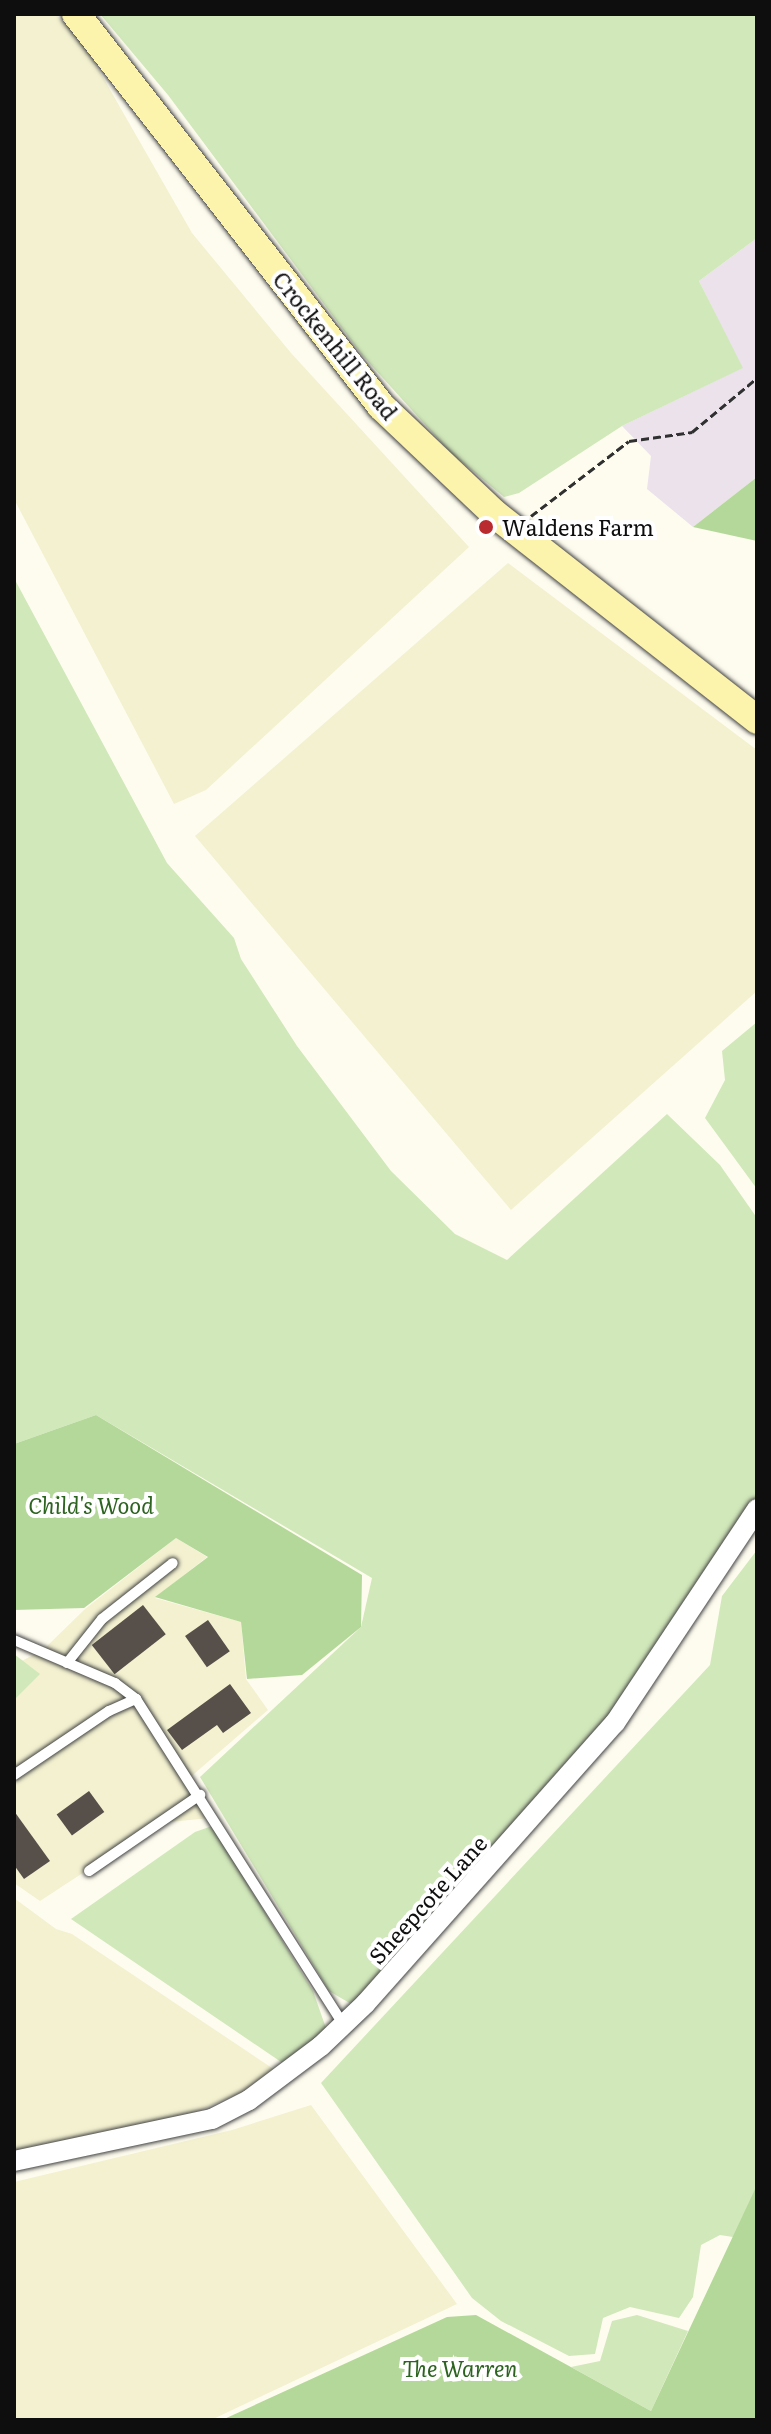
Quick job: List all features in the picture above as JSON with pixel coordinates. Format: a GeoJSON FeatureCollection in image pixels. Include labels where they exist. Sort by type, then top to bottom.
{"type":"FeatureCollection","features":[{"type":"Feature","properties":{"kind":"main road","name":"Crockenhill Road"},"geometry":{"type":"LineString","coordinates":[[76,14],[381,406],[515,531],[757,720]]}},
{"type":"Feature","properties":{"kind":"street","name":"Sheepcote Lane"},"geometry":{"type":"LineString","coordinates":[[14,2161],[212,2119],[249,2100],[344,2025],[615,1723],[757,1509]]}},
{"type":"Feature","properties":{"kind":"lane"},"geometry":{"type":"LineString","coordinates":[[67,1663],[102,1619],[173,1563]]}},
{"type":"Feature","properties":{"kind":"lane"},"geometry":{"type":"LineString","coordinates":[[14,1640],[115,1683],[136,1699],[344,2025]]}},
{"type":"Feature","properties":{"kind":"lane"},"geometry":{"type":"LineString","coordinates":[[14,1775],[109,1711],[136,1699]]}},
{"type":"Feature","properties":{"kind":"lane"},"geometry":{"type":"LineString","coordinates":[[89,1871],[200,1795]]}},
{"type":"Feature","properties":{"kind":"path"},"geometry":{"type":"LineString","coordinates":[[515,531],[629,441],[692,432],[757,378]]}},
{"type":"Feature","properties":{"kind":"shaded area"},"geometry":{"type":"Polygon","coordinates":[[[14,14],[55,14],[81,39],[192,233],[291,353],[469,547],[206,790],[174,804],[14,499],[14,14]]]}},
{"type":"Feature","properties":{"kind":"shaded area"},"geometry":{"type":"Polygon","coordinates":[[[757,238],[757,477],[693,527],[647,489],[651,456],[622,426],[742,368],[699,281],[757,238]]]}},
{"type":"Feature","properties":{"kind":"shaded area"},"geometry":{"type":"Polygon","coordinates":[[[508,563],[757,750],[757,991],[511,1210],[195,836],[508,563]]]}},
{"type":"Feature","properties":{"kind":"shaded area"},"geometry":{"type":"Polygon","coordinates":[[[176,1538],[207,1557],[155,1598],[241,1622],[246,1679],[268,1710],[187,1780],[210,1818],[159,1823],[40,1901],[14,1883],[14,1665],[43,1650],[85,1609],[176,1538]]]}},
{"type":"Feature","properties":{"kind":"shaded area"},"geometry":{"type":"Polygon","coordinates":[[[14,1898],[56,1929],[72,1934],[275,2070],[240,2093],[187,2116],[14,2160],[14,1898]]]}},
{"type":"Feature","properties":{"kind":"shaded area"},"geometry":{"type":"Polygon","coordinates":[[[311,2105],[457,2304],[211,2420],[14,2420],[14,2182],[232,2130],[311,2105]]]}},
{"type":"Feature","properties":{"kind":"green space"},"geometry":{"type":"Polygon","coordinates":[[[100,14],[757,14],[757,238],[699,281],[743,368],[622,426],[519,493],[504,497],[450,452],[362,355],[168,95],[100,14]]]}},
{"type":"Feature","properties":{"kind":"green space"},"geometry":{"type":"Polygon","coordinates":[[[757,477],[757,541],[693,527],[757,477]]]}},
{"type":"Feature","properties":{"kind":"green space"},"geometry":{"type":"Polygon","coordinates":[[[14,578],[167,863],[234,938],[241,959],[297,1046],[391,1171],[455,1234],[507,1260],[667,1114],[720,1165],[757,1218],[757,1495],[628,1694],[353,2005],[329,1991],[200,1777],[361,1627],[372,1578],[96,1415],[14,1444],[14,578]]]}},
{"type":"Feature","properties":{"kind":"green space"},"geometry":{"type":"Polygon","coordinates":[[[757,1022],[757,1189],[705,1118],[725,1080],[722,1051],[757,1022]]]}},
{"type":"Feature","properties":{"kind":"green space","name":"Child's Wood"},"geometry":{"type":"Polygon","coordinates":[[[96,1415],[362,1575],[361,1627],[302,1675],[247,1679],[241,1622],[155,1597],[208,1557],[176,1538],[84,1608],[14,1610],[14,1444],[96,1415]]]}},
{"type":"Feature","properties":{"kind":"green space"},"geometry":{"type":"Polygon","coordinates":[[[757,1550],[757,2216],[746,2239],[720,2235],[701,2245],[693,2297],[679,2318],[630,2307],[603,2318],[595,2354],[569,2356],[501,2321],[472,2298],[321,2083],[710,1665],[722,1596],[757,1550]]]}},
{"type":"Feature","properties":{"kind":"green space"},"geometry":{"type":"Polygon","coordinates":[[[14,1654],[40,1674],[14,1700],[14,1654]]]}},
{"type":"Feature","properties":{"kind":"green space"},"geometry":{"type":"Polygon","coordinates":[[[212,1826],[313,1991],[327,2031],[284,2064],[71,1919],[195,1832],[212,1826]]]}},
{"type":"Feature","properties":{"kind":"green space","name":"The Warren"},"geometry":{"type":"Polygon","coordinates":[[[757,2185],[757,2420],[222,2420],[447,2317],[476,2315],[651,2411],[757,2185]]]}},
{"type":"Feature","properties":{"kind":"green space"},"geometry":{"type":"Polygon","coordinates":[[[637,2315],[688,2331],[651,2411],[571,2367],[600,2361],[612,2321],[637,2315]]]}},
{"type":"Feature","properties":{"kind":"building"},"geometry":{"type":"Polygon","coordinates":[[[143,1605],[166,1634],[115,1674],[92,1645],[143,1605]]]}},
{"type":"Feature","properties":{"kind":"building"},"geometry":{"type":"Polygon","coordinates":[[[208,1620],[230,1651],[207,1667],[185,1636],[208,1620]]]}},
{"type":"Feature","properties":{"kind":"building"},"geometry":{"type":"Polygon","coordinates":[[[230,1684],[251,1713],[223,1733],[217,1725],[182,1750],[167,1730],[230,1684]]]}},
{"type":"Feature","properties":{"kind":"building"},"geometry":{"type":"Polygon","coordinates":[[[89,1791],[104,1812],[72,1836],[57,1815],[89,1791]]]}},
{"type":"Feature","properties":{"kind":"building"},"geometry":{"type":"Polygon","coordinates":[[[14,1811],[50,1861],[24,1879],[14,1865],[14,1811]]]}},
{"type":"Feature","properties":{"kind":"place","name":"Waldens Farm"},"geometry":{"type":"Point","coordinates":[486,527]}}]}
